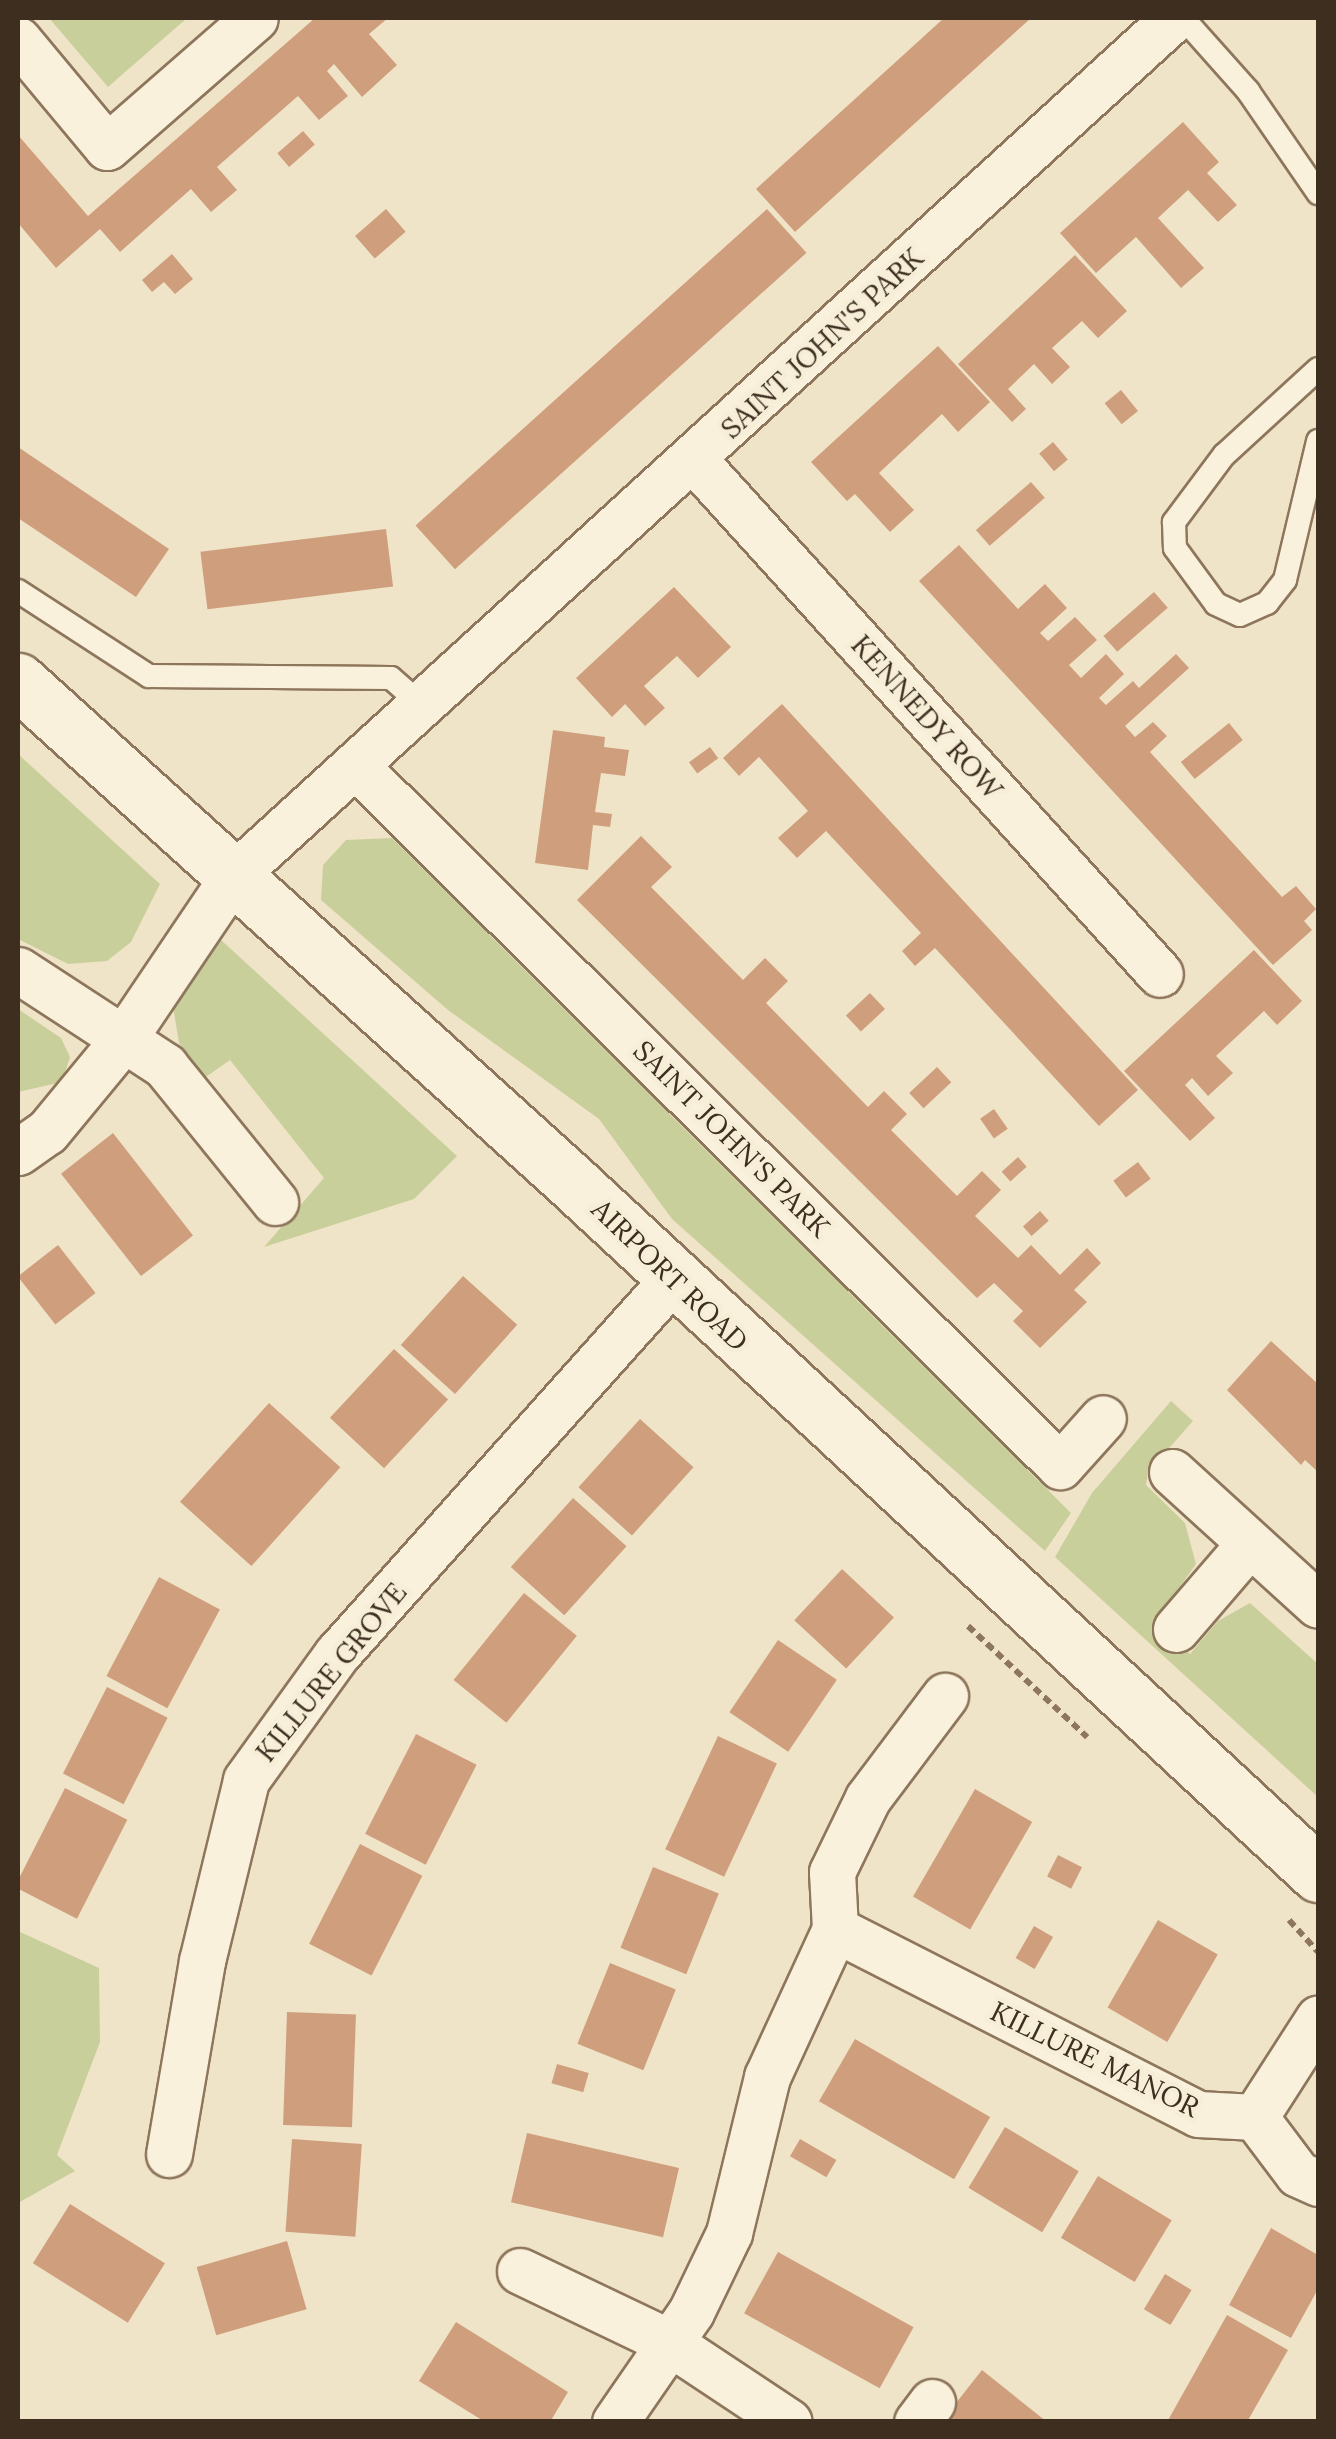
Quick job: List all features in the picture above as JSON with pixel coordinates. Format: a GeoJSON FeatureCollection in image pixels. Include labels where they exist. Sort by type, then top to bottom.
{"type":"FeatureCollection","features":[{"type":"Feature","properties":{"kind":"main road","name":"AIRPORT ROAD"},"geometry":{"type":"LineString","coordinates":[[18,681],[234,875],[1318,1874]]}},
{"type":"Feature","properties":{"kind":"street"},"geometry":{"type":"LineString","coordinates":[[18,40],[107,147],[255,18]]}},
{"type":"Feature","properties":{"kind":"street","name":"SAINT JOHN'S PARK"},"geometry":{"type":"LineString","coordinates":[[18,1152],[47,1132],[122,1040],[234,875],[358,768],[695,461],[1174,18]]}},
{"type":"Feature","properties":{"kind":"street","name":"KENNEDY ROW"},"geometry":{"type":"LineString","coordinates":[[695,461],[1160,974]]}},
{"type":"Feature","properties":{"kind":"street","name":"SAINT JOHN'S PARK"},"geometry":{"type":"LineString","coordinates":[[358,768],[1060,1466],[1103,1418]]}},
{"type":"Feature","properties":{"kind":"street"},"geometry":{"type":"LineString","coordinates":[[18,970],[165,1066],[275,1202]]}},
{"type":"Feature","properties":{"kind":"street","name":"KILLURE GROVE"},"geometry":{"type":"LineString","coordinates":[[169,2154],[202,1962],[246,1780],[337,1654],[672,1280]]}},
{"type":"Feature","properties":{"kind":"street"},"geometry":{"type":"LineString","coordinates":[[1172,1472],[1318,1605]]}},
{"type":"Feature","properties":{"kind":"street"},"geometry":{"type":"LineString","coordinates":[[1176,1629],[1250,1544]]}},
{"type":"Feature","properties":{"kind":"street"},"geometry":{"type":"LineString","coordinates":[[614,2422],[667,2341],[691,2312],[729,2233],[767,2077],[835,1928],[832,1872],[868,1798],[945,1696]]}},
{"type":"Feature","properties":{"kind":"street","name":"KILLURE MANOR"},"geometry":{"type":"LineString","coordinates":[[835,1928],[1198,2114],[1255,2118]]}},
{"type":"Feature","properties":{"kind":"street"},"geometry":{"type":"LineString","coordinates":[[1318,2019],[1255,2118],[1298,2174],[1318,2183]]}},
{"type":"Feature","properties":{"kind":"street"},"geometry":{"type":"LineString","coordinates":[[520,2272],[667,2341],[789,2422]]}},
{"type":"Feature","properties":{"kind":"lane"},"geometry":{"type":"LineString","coordinates":[[1183,18],[1248,91],[1318,193]]}},
{"type":"Feature","properties":{"kind":"lane"},"geometry":{"type":"LineString","coordinates":[[1318,369],[1224,455],[1174,522],[1175,548],[1216,604],[1240,614],[1267,603],[1285,580],[1318,441]]}},
{"type":"Feature","properties":{"kind":"lane"},"geometry":{"type":"LineString","coordinates":[[18,590],[149,676],[390,678],[424,708]]}},
{"type":"Feature","properties":{"kind":"green space"},"geometry":{"type":"Polygon","coordinates":[[[49,18],[187,18],[108,87],[49,18]]]}},
{"type":"Feature","properties":{"kind":"green space"},"geometry":{"type":"Polygon","coordinates":[[[18,754],[160,884],[131,942],[107,961],[68,964],[18,939],[18,754]]]}},
{"type":"Feature","properties":{"kind":"green space"},"geometry":{"type":"Polygon","coordinates":[[[392,838],[1071,1513],[1045,1551],[672,1219],[599,1119],[448,1010],[321,900],[323,865],[346,840],[392,838]]]}},
{"type":"Feature","properties":{"kind":"green space"},"geometry":{"type":"Polygon","coordinates":[[[221,940],[457,1156],[414,1199],[264,1247],[324,1178],[230,1060],[203,1079],[179,1043],[173,1006],[188,965],[221,940]]]}},
{"type":"Feature","properties":{"kind":"green space"},"geometry":{"type":"Polygon","coordinates":[[[18,1009],[61,1038],[70,1057],[62,1082],[18,1092],[18,1009]]]}},
{"type":"Feature","properties":{"kind":"green space"},"geometry":{"type":"Polygon","coordinates":[[[1171,1401],[1193,1421],[1148,1472],[1146,1485],[1185,1523],[1196,1564],[1155,1622],[1190,1654],[1218,1621],[1250,1603],[1318,1664],[1318,1797],[1055,1557],[1092,1493],[1171,1401]]]}},
{"type":"Feature","properties":{"kind":"green space"},"geometry":{"type":"Polygon","coordinates":[[[18,1931],[99,1968],[100,2042],[57,2155],[75,2171],[18,2203],[18,1931]]]}},
{"type":"Feature","properties":{"kind":"building"},"geometry":{"type":"Polygon","coordinates":[[[315,18],[388,18],[369,34],[397,65],[362,97],[334,64],[327,71],[348,96],[319,120],[298,96],[217,167],[237,190],[211,212],[191,189],[120,252],[100,229],[56,268],[18,223],[18,135],[88,216],[315,18]]]}},
{"type":"Feature","properties":{"kind":"building"},"geometry":{"type":"Polygon","coordinates":[[[944,18],[1031,18],[795,232],[756,189],[944,18]]]}},
{"type":"Feature","properties":{"kind":"building"},"geometry":{"type":"Polygon","coordinates":[[[1183,122],[1219,162],[1207,173],[1237,205],[1218,222],[1188,190],[1158,218],[1204,268],[1181,288],[1136,237],[1096,273],[1060,233],[1183,122]]]}},
{"type":"Feature","properties":{"kind":"building"},"geometry":{"type":"Polygon","coordinates":[[[303,131],[315,145],[289,167],[277,153],[303,131]]]}},
{"type":"Feature","properties":{"kind":"building"},"geometry":{"type":"Polygon","coordinates":[[[386,209],[406,232],[375,259],[355,236],[386,209]]]}},
{"type":"Feature","properties":{"kind":"building"},"geometry":{"type":"Polygon","coordinates":[[[767,209],[806,253],[455,569],[415,525],[767,209]]]}},
{"type":"Feature","properties":{"kind":"building"},"geometry":{"type":"Polygon","coordinates":[[[172,254],[193,279],[175,294],[164,282],[152,292],[142,280],[172,254]]]}},
{"type":"Feature","properties":{"kind":"building"},"geometry":{"type":"Polygon","coordinates":[[[1075,255],[1127,311],[1098,338],[1082,321],[1052,348],[1070,367],[1052,384],[1034,364],[1008,389],[1026,409],[1012,422],[958,364],[1075,255]]]}},
{"type":"Feature","properties":{"kind":"building"},"geometry":{"type":"Polygon","coordinates":[[[938,346],[990,402],[958,432],[942,414],[879,473],[914,510],[890,532],[855,494],[847,501],[811,462],[938,346]]]}},
{"type":"Feature","properties":{"kind":"building"},"geometry":{"type":"Polygon","coordinates":[[[1121,390],[1138,411],[1122,424],[1105,403],[1121,390]]]}},
{"type":"Feature","properties":{"kind":"building"},"geometry":{"type":"Polygon","coordinates":[[[1053,442],[1068,460],[1054,471],[1039,454],[1053,442]]]}},
{"type":"Feature","properties":{"kind":"building"},"geometry":{"type":"Polygon","coordinates":[[[18,447],[169,549],[136,597],[18,518],[18,447]]]}},
{"type":"Feature","properties":{"kind":"building"},"geometry":{"type":"Polygon","coordinates":[[[1031,482],[1045,498],[990,546],[976,530],[1031,482]]]}},
{"type":"Feature","properties":{"kind":"building"},"geometry":{"type":"Polygon","coordinates":[[[386,529],[393,587],[207,609],[200,552],[386,529]]]}},
{"type":"Feature","properties":{"kind":"building"},"geometry":{"type":"Polygon","coordinates":[[[959,545],[1018,609],[1045,584],[1067,608],[1040,633],[1048,641],[1075,617],[1097,640],[1069,665],[1081,678],[1106,654],[1124,674],[1099,698],[1106,705],[1133,681],[1139,688],[1176,654],[1189,668],[1125,726],[1135,737],[1153,722],[1167,736],[1150,752],[1282,897],[1296,886],[1316,909],[1304,921],[1312,930],[1273,965],[919,581],[959,545]]]}},
{"type":"Feature","properties":{"kind":"building"},"geometry":{"type":"Polygon","coordinates":[[[674,587],[731,647],[698,678],[677,656],[644,686],[665,708],[645,726],[625,704],[612,717],[576,678],[674,587]]]}},
{"type":"Feature","properties":{"kind":"building"},"geometry":{"type":"Polygon","coordinates":[[[1154,592],[1168,608],[1117,652],[1103,636],[1154,592]]]}},
{"type":"Feature","properties":{"kind":"building"},"geometry":{"type":"Polygon","coordinates":[[[782,704],[1138,1090],[1099,1126],[935,948],[915,966],[902,951],[921,933],[826,831],[797,858],[778,838],[808,811],[759,757],[739,776],[723,758],[782,704]]]}},
{"type":"Feature","properties":{"kind":"building"},"geometry":{"type":"Polygon","coordinates":[[[1229,723],[1243,740],[1195,779],[1181,762],[1229,723]]]}},
{"type":"Feature","properties":{"kind":"building"},"geometry":{"type":"Polygon","coordinates":[[[553,730],[605,737],[604,747],[629,750],[625,776],[601,773],[595,812],[612,814],[610,827],[593,825],[588,870],[535,863],[553,730]]]}},
{"type":"Feature","properties":{"kind":"building"},"geometry":{"type":"Polygon","coordinates":[[[710,747],[718,758],[697,774],[689,762],[710,747]]]}},
{"type":"Feature","properties":{"kind":"building"},"geometry":{"type":"Polygon","coordinates":[[[641,836],[672,867],[651,887],[743,980],[765,958],[788,981],[766,1003],[868,1107],[884,1091],[907,1114],[891,1130],[957,1196],[982,1171],[1001,1190],[975,1216],[1018,1258],[1031,1245],[1060,1275],[1087,1248],[1101,1263],[1074,1290],[1087,1302],[1040,1348],[1013,1321],[1023,1311],[994,1283],[977,1298],[577,900],[641,836]]]}},
{"type":"Feature","properties":{"kind":"building"},"geometry":{"type":"Polygon","coordinates":[[[1254,950],[1302,1001],[1277,1025],[1264,1011],[1216,1056],[1233,1073],[1208,1096],[1192,1078],[1185,1085],[1215,1118],[1190,1141],[1124,1071],[1254,950]]]}},
{"type":"Feature","properties":{"kind":"building"},"geometry":{"type":"Polygon","coordinates":[[[870,993],[885,1009],[861,1032],[846,1016],[870,993]]]}},
{"type":"Feature","properties":{"kind":"building"},"geometry":{"type":"Polygon","coordinates":[[[937,1067],[951,1082],[924,1108],[909,1093],[937,1067]]]}},
{"type":"Feature","properties":{"kind":"building"},"geometry":{"type":"Polygon","coordinates":[[[994,1109],[1008,1129],[994,1138],[980,1119],[994,1109]]]}},
{"type":"Feature","properties":{"kind":"building"},"geometry":{"type":"Polygon","coordinates":[[[113,1133],[193,1235],[141,1276],[61,1174],[113,1133]]]}},
{"type":"Feature","properties":{"kind":"building"},"geometry":{"type":"Polygon","coordinates":[[[1018,1157],[1027,1167],[1010,1181],[1002,1172],[1018,1157]]]}},
{"type":"Feature","properties":{"kind":"building"},"geometry":{"type":"Polygon","coordinates":[[[1138,1162],[1151,1179],[1126,1197],[1113,1181],[1138,1162]]]}},
{"type":"Feature","properties":{"kind":"building"},"geometry":{"type":"Polygon","coordinates":[[[1040,1211],[1049,1221],[1032,1236],[1023,1226],[1040,1211]]]}},
{"type":"Feature","properties":{"kind":"building"},"geometry":{"type":"Polygon","coordinates":[[[58,1245],[96,1293],[55,1324],[18,1276],[58,1245]]]}},
{"type":"Feature","properties":{"kind":"building"},"geometry":{"type":"Polygon","coordinates":[[[463,1276],[517,1325],[455,1394],[401,1345],[463,1276]]]}},
{"type":"Feature","properties":{"kind":"building"},"geometry":{"type":"Polygon","coordinates":[[[1271,1341],[1318,1384],[1318,1472],[1305,1460],[1301,1465],[1227,1390],[1271,1341]]]}},
{"type":"Feature","properties":{"kind":"building"},"geometry":{"type":"Polygon","coordinates":[[[394,1349],[448,1399],[384,1468],[330,1418],[394,1349]]]}},
{"type":"Feature","properties":{"kind":"building"},"geometry":{"type":"Polygon","coordinates":[[[269,1403],[340,1467],[251,1566],[180,1502],[269,1403]]]}},
{"type":"Feature","properties":{"kind":"building"},"geometry":{"type":"Polygon","coordinates":[[[640,1419],[694,1467],[632,1536],[578,1487],[640,1419]]]}},
{"type":"Feature","properties":{"kind":"building"},"geometry":{"type":"Polygon","coordinates":[[[573,1498],[627,1546],[564,1615],[511,1567],[573,1498]]]}},
{"type":"Feature","properties":{"kind":"building"},"geometry":{"type":"Polygon","coordinates":[[[842,1569],[894,1617],[846,1669],[794,1620],[842,1569]]]}},
{"type":"Feature","properties":{"kind":"building"},"geometry":{"type":"Polygon","coordinates":[[[159,1577],[220,1609],[167,1708],[106,1676],[159,1577]]]}},
{"type":"Feature","properties":{"kind":"building"},"geometry":{"type":"Polygon","coordinates":[[[524,1593],[577,1636],[506,1723],[454,1680],[524,1593]]]}},
{"type":"Feature","properties":{"kind":"building"},"geometry":{"type":"Polygon","coordinates":[[[778,1640],[837,1680],[788,1752],[729,1712],[778,1640]]]}},
{"type":"Feature","properties":{"kind":"building"},"geometry":{"type":"Polygon","coordinates":[[[107,1687],[168,1718],[124,1804],[63,1773],[107,1687]]]}},
{"type":"Feature","properties":{"kind":"building"},"geometry":{"type":"Polygon","coordinates":[[[416,1734],[477,1765],[426,1865],[365,1834],[416,1734]]]}},
{"type":"Feature","properties":{"kind":"building"},"geometry":{"type":"Polygon","coordinates":[[[718,1736],[777,1763],[724,1877],[665,1849],[718,1736]]]}},
{"type":"Feature","properties":{"kind":"building"},"geometry":{"type":"Polygon","coordinates":[[[65,1788],[127,1820],[77,1919],[18,1889],[18,1880],[65,1788]]]}},
{"type":"Feature","properties":{"kind":"building"},"geometry":{"type":"Polygon","coordinates":[[[975,1789],[1032,1822],[970,1929],[913,1896],[975,1789]]]}},
{"type":"Feature","properties":{"kind":"building"},"geometry":{"type":"Polygon","coordinates":[[[360,1844],[422,1876],[372,1976],[309,1944],[360,1844]]]}},
{"type":"Feature","properties":{"kind":"building"},"geometry":{"type":"Polygon","coordinates":[[[1058,1855],[1082,1867],[1071,1889],[1047,1876],[1058,1855]]]}},
{"type":"Feature","properties":{"kind":"building"},"geometry":{"type":"Polygon","coordinates":[[[653,1867],[719,1894],[686,1974],[620,1948],[653,1867]]]}},
{"type":"Feature","properties":{"kind":"building"},"geometry":{"type":"Polygon","coordinates":[[[1158,1920],[1218,1954],[1167,2042],[1108,2007],[1158,1920]]]}},
{"type":"Feature","properties":{"kind":"building"},"geometry":{"type":"Polygon","coordinates":[[[1034,1926],[1053,1937],[1035,1969],[1016,1958],[1034,1926]]]}},
{"type":"Feature","properties":{"kind":"building"},"geometry":{"type":"Polygon","coordinates":[[[610,1963],[676,1990],[643,2070],[577,2044],[610,1963]]]}},
{"type":"Feature","properties":{"kind":"building"},"geometry":{"type":"Polygon","coordinates":[[[287,2012],[356,2014],[352,2127],[283,2125],[287,2012]]]}},
{"type":"Feature","properties":{"kind":"building"},"geometry":{"type":"Polygon","coordinates":[[[855,2039],[990,2117],[954,2179],[819,2101],[855,2039]]]}},
{"type":"Feature","properties":{"kind":"building"},"geometry":{"type":"Polygon","coordinates":[[[557,2064],[589,2073],[583,2092],[551,2083],[557,2064]]]}},
{"type":"Feature","properties":{"kind":"building"},"geometry":{"type":"Polygon","coordinates":[[[1005,2127],[1079,2171],[1042,2232],[968,2188],[1005,2127]]]}},
{"type":"Feature","properties":{"kind":"building"},"geometry":{"type":"Polygon","coordinates":[[[527,2133],[679,2168],[663,2237],[511,2202],[527,2133]]]}},
{"type":"Feature","properties":{"kind":"building"},"geometry":{"type":"Polygon","coordinates":[[[292,2139],[362,2144],[355,2237],[286,2232],[292,2139]]]}},
{"type":"Feature","properties":{"kind":"building"},"geometry":{"type":"Polygon","coordinates":[[[800,2139],[836,2160],[826,2177],[790,2156],[800,2139]]]}},
{"type":"Feature","properties":{"kind":"building"},"geometry":{"type":"Polygon","coordinates":[[[1098,2176],[1172,2220],[1135,2282],[1061,2238],[1098,2176]]]}},
{"type":"Feature","properties":{"kind":"building"},"geometry":{"type":"Polygon","coordinates":[[[70,2204],[165,2263],[128,2323],[33,2263],[70,2204]]]}},
{"type":"Feature","properties":{"kind":"building"},"geometry":{"type":"Polygon","coordinates":[[[1271,2228],[1318,2255],[1318,2289],[1291,2338],[1229,2305],[1271,2228]]]}},
{"type":"Feature","properties":{"kind":"building"},"geometry":{"type":"Polygon","coordinates":[[[287,2241],[307,2309],[216,2335],[197,2267],[287,2241]]]}},
{"type":"Feature","properties":{"kind":"building"},"geometry":{"type":"Polygon","coordinates":[[[778,2252],[914,2327],[880,2388],[744,2313],[778,2252]]]}},
{"type":"Feature","properties":{"kind":"building"},"geometry":{"type":"Polygon","coordinates":[[[1165,2274],[1192,2290],[1170,2325],[1144,2309],[1165,2274]]]}},
{"type":"Feature","properties":{"kind":"building"},"geometry":{"type":"Polygon","coordinates":[[[1227,2315],[1288,2350],[1247,2422],[1167,2422],[1227,2315]]]}},
{"type":"Feature","properties":{"kind":"building"},"geometry":{"type":"Polygon","coordinates":[[[456,2322],[568,2392],[550,2422],[485,2422],[419,2381],[456,2322]]]}},
{"type":"Feature","properties":{"kind":"building"},"geometry":{"type":"Polygon","coordinates":[[[982,2370],[1047,2422],[941,2422],[982,2370]]]}}]}
